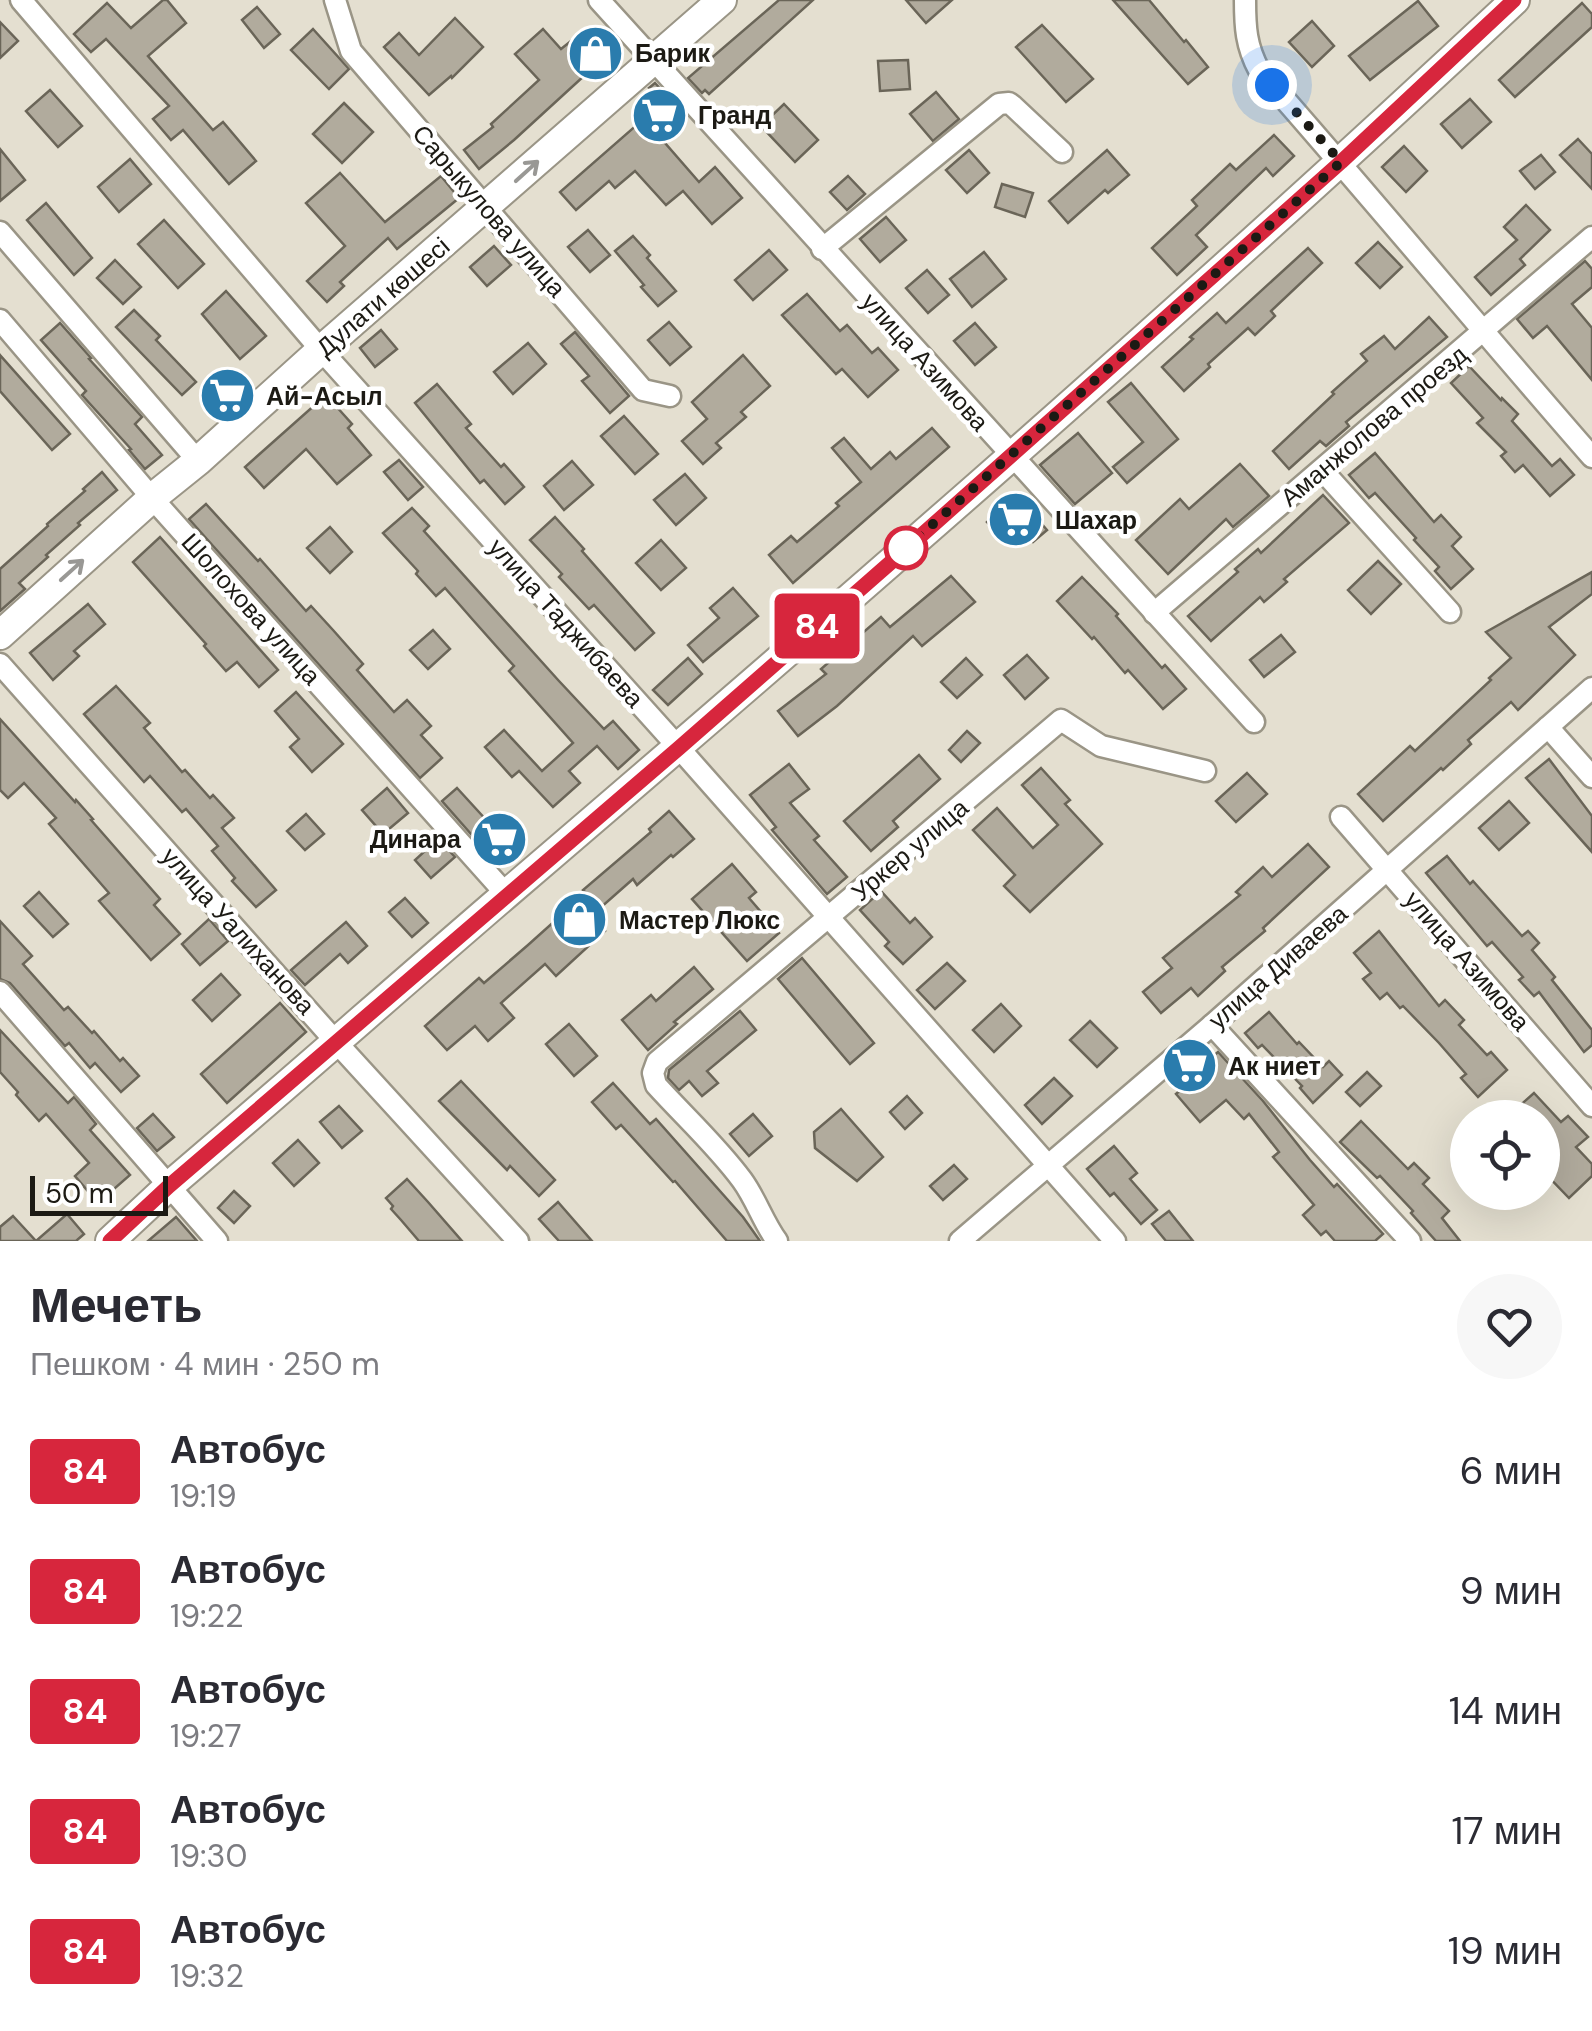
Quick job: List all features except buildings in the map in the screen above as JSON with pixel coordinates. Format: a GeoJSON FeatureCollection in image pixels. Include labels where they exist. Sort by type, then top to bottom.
{"type":"FeatureCollection","features":[{"type":"Feature","properties":{"kind":"main road","name":"Дулати көшесі"},"geometry":{"type":"LineString","coordinates":[[0,635],[722,0]]}},
{"type":"Feature","properties":{"kind":"main road"},"geometry":{"type":"LineString","coordinates":[[110,1241],[1011,455],[1341,162],[1514,0]]}},
{"type":"Feature","properties":{"kind":"street","name":"улица Таджибаева"},"geometry":{"type":"LineString","coordinates":[[20,0],[321,350],[1116,1241]]}},
{"type":"Feature","properties":{"kind":"street","name":"Сарыкулова улица"},"geometry":{"type":"LineString","coordinates":[[335,0],[351,50],[643,390],[670,396]]}},
{"type":"Feature","properties":{"kind":"street","name":"улица Азимова"},"geometry":{"type":"LineString","coordinates":[[598,0],[1254,722]]}},
{"type":"Feature","properties":{"kind":"street"},"geometry":{"type":"LineString","coordinates":[[1246,0],[1250,54],[1259,70],[1592,458]]}},
{"type":"Feature","properties":{"kind":"street"},"geometry":{"type":"LineString","coordinates":[[822,249],[999,104],[1013,106],[1062,152]]}},
{"type":"Feature","properties":{"kind":"street"},"geometry":{"type":"LineString","coordinates":[[0,232],[198,461]]}},
{"type":"Feature","properties":{"kind":"street","name":"Аманжолова проезд"},"geometry":{"type":"LineString","coordinates":[[1154,613],[1592,237]]}},
{"type":"Feature","properties":{"kind":"street","name":"Шолохова улица"},"geometry":{"type":"LineString","coordinates":[[0,320],[152,498],[506,894]]}},
{"type":"Feature","properties":{"kind":"street"},"geometry":{"type":"LineString","coordinates":[[1322,470],[1450,612]]}},
{"type":"Feature","properties":{"kind":"street","name":"улица Уалиханова"},"geometry":{"type":"LineString","coordinates":[[0,664],[518,1241]]}},
{"type":"Feature","properties":{"kind":"street","name":"улица Диваева"},"geometry":{"type":"LineString","coordinates":[[960,1241],[1212,1026],[1592,688]]}},
{"type":"Feature","properties":{"kind":"street","name":"Уркер улица"},"geometry":{"type":"LineString","coordinates":[[778,1241],[739,1176],[656,1086],[657,1062],[1060,720],[1101,746],[1205,771]]}},
{"type":"Feature","properties":{"kind":"street"},"geometry":{"type":"LineString","coordinates":[[1548,726],[1592,777]]}},
{"type":"Feature","properties":{"kind":"street","name":"улица Азимова"},"geometry":{"type":"LineString","coordinates":[[1340,817],[1592,1106]]}},
{"type":"Feature","properties":{"kind":"street"},"geometry":{"type":"LineString","coordinates":[[0,992],[217,1241]]}},
{"type":"Feature","properties":{"kind":"street"},"geometry":{"type":"LineString","coordinates":[[1212,1026],[1410,1241]]}},
{"type":"Feature","properties":{"kind":"bus line","name":"84"},"geometry":{"type":"LineString","coordinates":[[110,1241],[906,549],[1341,162],[1514,0]]}},
{"type":"Feature","properties":{"kind":"place","name":"Барик"},"geometry":{"type":"Point","coordinates":[596,53]}},
{"type":"Feature","properties":{"kind":"place","name":"Гранд"},"geometry":{"type":"Point","coordinates":[659,115]}},
{"type":"Feature","properties":{"kind":"place","name":"Ай-Асыл"},"geometry":{"type":"Point","coordinates":[227,396]}},
{"type":"Feature","properties":{"kind":"place","name":"Шахар"},"geometry":{"type":"Point","coordinates":[1016,520]}},
{"type":"Feature","properties":{"kind":"place","name":"Динара"},"geometry":{"type":"Point","coordinates":[500,839]}},
{"type":"Feature","properties":{"kind":"place","name":"Мастер Люкс"},"geometry":{"type":"Point","coordinates":[580,920]}},
{"type":"Feature","properties":{"kind":"place","name":"Ак ниет"},"geometry":{"type":"Point","coordinates":[1189,1066]}},
{"type":"Feature","properties":{"kind":"route"},"geometry":{"type":"LineString","coordinates":[[906,548],[1341,162],[1272,85]]}}]}
